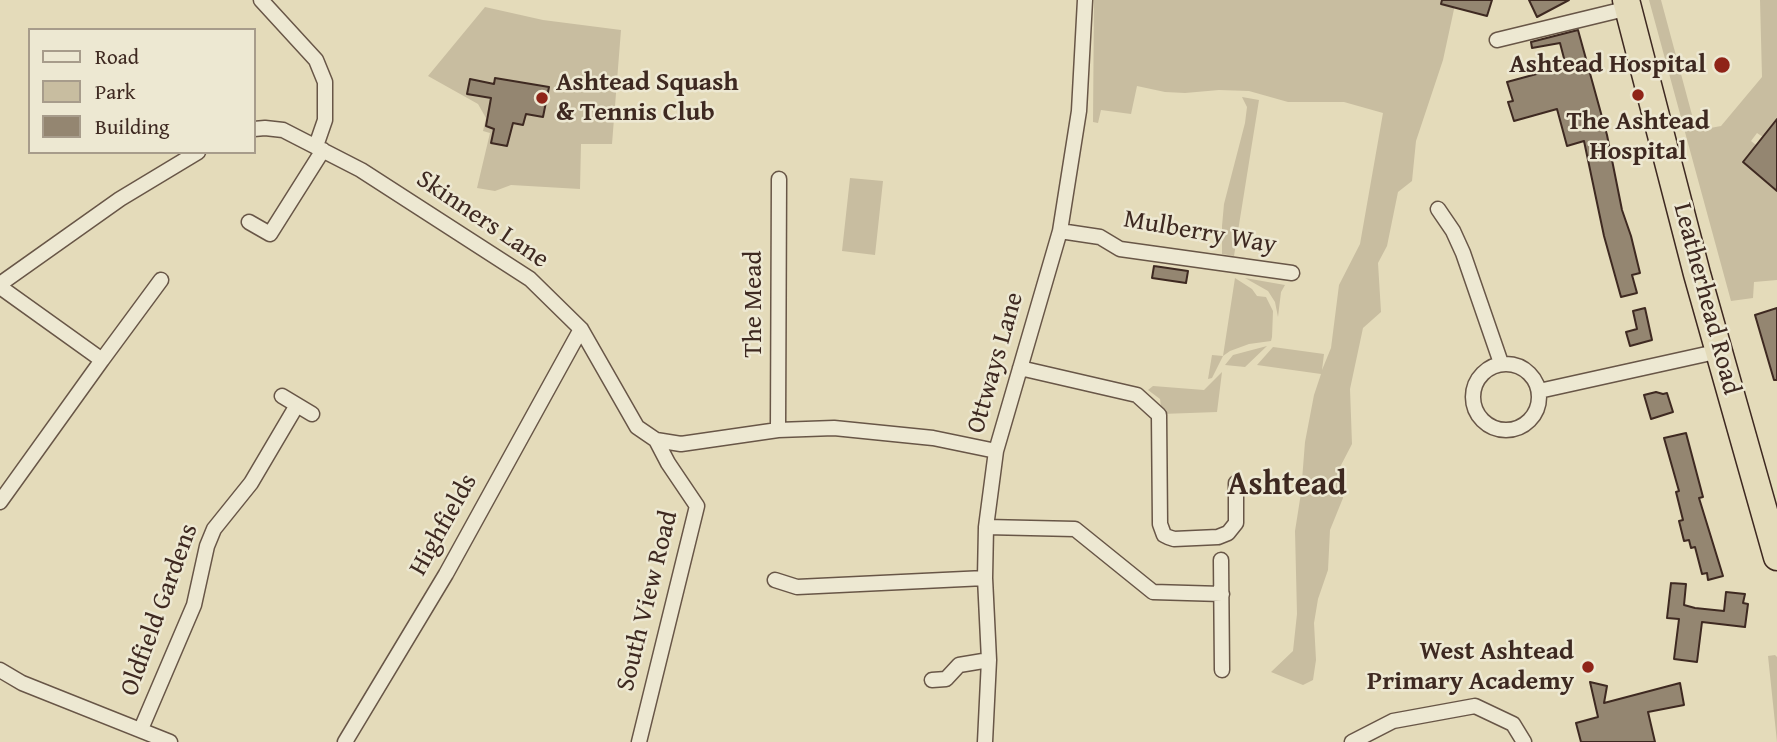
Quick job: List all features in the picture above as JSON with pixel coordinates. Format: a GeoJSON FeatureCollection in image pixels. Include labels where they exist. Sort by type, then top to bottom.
{"type":"FeatureCollection","features":[{"type":"Feature","properties":{"kind":"highway","name":"Leatherhead Road"},"geometry":{"type":"LineString","coordinates":[[1627,4],[1698,274],[1777,557]]}},
{"type":"Feature","properties":{"kind":"street","name":"Ottways Lane"},"geometry":{"type":"LineString","coordinates":[[985,742],[989,660],[985,578],[986,527],[996,452],[1060,231],[1079,111],[1085,0]]}},
{"type":"Feature","properties":{"kind":"street"},"geometry":{"type":"LineString","coordinates":[[249,222],[270,234],[320,148],[326,120],[325,82],[317,60],[263,1]]}},
{"type":"Feature","properties":{"kind":"street"},"geometry":{"type":"LineString","coordinates":[[1497,40],[1627,4]]}},
{"type":"Feature","properties":{"kind":"street","name":"Skinners Lane"},"geometry":{"type":"LineString","coordinates":[[256,129],[283,130],[361,170],[530,279],[581,329],[636,427],[656,440]]}},
{"type":"Feature","properties":{"kind":"street"},"geometry":{"type":"LineString","coordinates":[[102,360],[0,286],[120,199],[195,154]]}},
{"type":"Feature","properties":{"kind":"street","name":"The Mead"},"geometry":{"type":"LineString","coordinates":[[778,430],[779,179]]}},
{"type":"Feature","properties":{"kind":"street"},"geometry":{"type":"LineString","coordinates":[[1438,209],[1453,231],[1463,253],[1501,363]]}},
{"type":"Feature","properties":{"kind":"street","name":"Mulberry Way"},"geometry":{"type":"LineString","coordinates":[[1060,231],[1100,237],[1121,249],[1292,273]]}},
{"type":"Feature","properties":{"kind":"street"},"geometry":{"type":"LineString","coordinates":[[0,502],[160,280]]}},
{"type":"Feature","properties":{"kind":"street","name":"Highfields"},"geometry":{"type":"LineString","coordinates":[[345,742],[446,574],[581,329]]}},
{"type":"Feature","properties":{"kind":"street"},"geometry":{"type":"LineString","coordinates":[[1539,391],[1720,351]]}},
{"type":"Feature","properties":{"kind":"street"},"geometry":{"type":"LineString","coordinates":[[1501,363],[1518,365],[1532,375],[1539,391],[1538,408],[1528,423],[1511,430],[1494,429],[1479,418],[1472,402],[1474,384],[1485,370],[1501,363]]}},
{"type":"Feature","properties":{"kind":"street"},"geometry":{"type":"LineString","coordinates":[[1020,368],[1138,395],[1159,415],[1161,530],[1168,537],[1218,537],[1228,533],[1236,523],[1236,483]]}},
{"type":"Feature","properties":{"kind":"street"},"geometry":{"type":"LineString","coordinates":[[282,396],[312,414]]}},
{"type":"Feature","properties":{"kind":"street","name":"Oldfield Gardens"},"geometry":{"type":"LineString","coordinates":[[141,729],[194,605],[206,545],[214,529],[251,483],[297,405]]}},
{"type":"Feature","properties":{"kind":"street"},"geometry":{"type":"LineString","coordinates":[[656,440],[681,444],[778,430],[834,428],[933,438],[996,452]]}},
{"type":"Feature","properties":{"kind":"street","name":"South View Road"},"geometry":{"type":"LineString","coordinates":[[639,742],[697,506],[656,440]]}},
{"type":"Feature","properties":{"kind":"street"},"geometry":{"type":"LineString","coordinates":[[986,527],[1075,529],[1153,593],[1222,594]]}},
{"type":"Feature","properties":{"kind":"street"},"geometry":{"type":"LineString","coordinates":[[1221,560],[1222,670]]}},
{"type":"Feature","properties":{"kind":"street"},"geometry":{"type":"LineString","coordinates":[[775,580],[797,587],[985,578]]}},
{"type":"Feature","properties":{"kind":"street"},"geometry":{"type":"LineString","coordinates":[[932,680],[946,679],[959,665],[989,660]]}},
{"type":"Feature","properties":{"kind":"street"},"geometry":{"type":"LineString","coordinates":[[0,670],[22,683],[170,742]]}},
{"type":"Feature","properties":{"kind":"street"},"geometry":{"type":"LineString","coordinates":[[1352,742],[1393,721],[1475,706],[1513,723],[1524,742]]}},
{"type":"Feature","properties":{"kind":"green space"},"geometry":{"type":"Polygon","coordinates":[[[1094,0],[1456,0],[1443,60],[1416,141],[1412,181],[1398,192],[1387,246],[1378,263],[1381,312],[1363,328],[1350,389],[1352,444],[1339,469],[1343,498],[1330,530],[1328,570],[1318,599],[1314,623],[1316,660],[1313,680],[1303,685],[1271,672],[1293,651],[1297,614],[1295,531],[1305,442],[1321,374],[1257,365],[1273,347],[1324,354],[1322,370],[1331,348],[1339,285],[1360,244],[1383,113],[1344,102],[1288,102],[1249,91],[1185,93],[1137,86],[1131,114],[1101,110],[1098,123],[1093,122],[1094,0]]]}},
{"type":"Feature","properties":{"kind":"green space"},"geometry":{"type":"Polygon","coordinates":[[[1649,0],[1661,0],[1695,126],[1705,129],[1721,126],[1762,77],[1760,0],[1777,0],[1777,119],[1763,137],[1757,133],[1751,141],[1756,145],[1743,162],[1777,189],[1777,280],[1754,282],[1753,298],[1731,301],[1649,0]]]}},
{"type":"Feature","properties":{"kind":"green space","name":"Ashtead Squash & Tennis Club"},"geometry":{"type":"Polygon","coordinates":[[[485,7],[543,20],[621,30],[612,144],[581,144],[580,189],[511,185],[495,191],[477,188],[490,133],[483,131],[486,118],[478,104],[428,76],[485,7]]]}},
{"type":"Feature","properties":{"kind":"green space"},"geometry":{"type":"Polygon","coordinates":[[[1242,97],[1259,100],[1234,256],[1222,254],[1222,226],[1224,204],[1245,123],[1247,107],[1242,97]]]}},
{"type":"Feature","properties":{"kind":"green space"},"geometry":{"type":"Polygon","coordinates":[[[850,178],[883,181],[875,255],[842,251],[850,178]]]}},
{"type":"Feature","properties":{"kind":"green space"},"geometry":{"type":"Polygon","coordinates":[[[1235,278],[1252,289],[1257,296],[1266,297],[1273,311],[1272,337],[1271,341],[1249,344],[1223,356],[1235,278]]]}},
{"type":"Feature","properties":{"kind":"green space"},"geometry":{"type":"Polygon","coordinates":[[[1245,278],[1285,285],[1281,292],[1278,317],[1275,302],[1268,291],[1245,278]]]}},
{"type":"Feature","properties":{"kind":"green space"},"geometry":{"type":"Polygon","coordinates":[[[1267,346],[1245,367],[1225,365],[1233,355],[1267,346]]]}},
{"type":"Feature","properties":{"kind":"green space"},"geometry":{"type":"Polygon","coordinates":[[[1212,355],[1223,356],[1212,378],[1208,379],[1212,355]]]}},
{"type":"Feature","properties":{"kind":"green space"},"geometry":{"type":"Polygon","coordinates":[[[1222,372],[1217,412],[1162,414],[1160,399],[1148,390],[1153,386],[1204,390],[1222,372]]]}},
{"type":"Feature","properties":{"kind":"green space"},"geometry":{"type":"Polygon","coordinates":[[[1768,656],[1777,657],[1777,742],[1768,656]]]}},
{"type":"Feature","properties":{"kind":"building"},"geometry":{"type":"Polygon","coordinates":[[[1442,0],[1492,0],[1487,16],[1441,4],[1442,0]]]}},
{"type":"Feature","properties":{"kind":"building"},"geometry":{"type":"Polygon","coordinates":[[[1529,0],[1569,0],[1537,17],[1529,0]]]}},
{"type":"Feature","properties":{"kind":"building"},"geometry":{"type":"Polygon","coordinates":[[[1578,30],[1607,135],[1622,210],[1640,273],[1632,275],[1637,293],[1621,297],[1604,236],[1584,141],[1567,146],[1557,109],[1514,121],[1508,102],[1513,101],[1507,82],[1566,66],[1560,43],[1532,48],[1531,42],[1578,30]]]}},
{"type":"Feature","properties":{"kind":"building"},"geometry":{"type":"Polygon","coordinates":[[[495,78],[549,87],[543,117],[526,114],[523,125],[513,123],[507,146],[491,143],[494,129],[486,126],[491,98],[467,94],[470,79],[494,84],[495,78]]]}},
{"type":"Feature","properties":{"kind":"building"},"geometry":{"type":"Polygon","coordinates":[[[1777,119],[1777,191],[1743,162],[1777,119]]]}},
{"type":"Feature","properties":{"kind":"building"},"geometry":{"type":"Polygon","coordinates":[[[1154,266],[1188,271],[1186,283],[1152,278],[1154,266]]]}},
{"type":"Feature","properties":{"kind":"building"},"geometry":{"type":"Polygon","coordinates":[[[1645,308],[1652,340],[1630,346],[1626,332],[1637,329],[1633,311],[1645,308]]]}},
{"type":"Feature","properties":{"kind":"building"},"geometry":{"type":"Polygon","coordinates":[[[1777,308],[1777,380],[1774,380],[1755,315],[1777,308]]]}},
{"type":"Feature","properties":{"kind":"building"},"geometry":{"type":"Polygon","coordinates":[[[1667,393],[1673,412],[1651,419],[1644,395],[1667,393]]]}},
{"type":"Feature","properties":{"kind":"building"},"geometry":{"type":"Polygon","coordinates":[[[1686,433],[1703,497],[1699,498],[1723,576],[1708,580],[1707,573],[1702,574],[1695,547],[1691,548],[1689,540],[1684,541],[1679,521],[1683,520],[1676,492],[1679,491],[1664,438],[1686,433]]]}},
{"type":"Feature","properties":{"kind":"building"},"geometry":{"type":"Polygon","coordinates":[[[1671,583],[1686,584],[1684,605],[1695,608],[1724,611],[1726,592],[1745,594],[1743,603],[1748,604],[1745,627],[1702,622],[1697,662],[1674,659],[1679,619],[1667,618],[1671,583]]]}},
{"type":"Feature","properties":{"kind":"building"},"geometry":{"type":"Polygon","coordinates":[[[1590,682],[1607,686],[1604,703],[1680,683],[1684,705],[1648,712],[1655,742],[1581,742],[1576,723],[1598,717],[1590,682]]]}},
{"type":"Feature","properties":{"kind":"place","name":"Ashtead Hospital"},"geometry":{"type":"Point","coordinates":[1722,65]}},
{"type":"Feature","properties":{"kind":"place","name":"The Ashtead Hospital"},"geometry":{"type":"Point","coordinates":[1638,95]}},
{"type":"Feature","properties":{"kind":"place","name":"Ashtead Squash & Tennis Club"},"geometry":{"type":"Point","coordinates":[542,98]}},
{"type":"Feature","properties":{"kind":"place","name":"West Ashtead Primary Academy"},"geometry":{"type":"Point","coordinates":[1588,667]}},
{"type":"Feature","properties":{"kind":"district","name":"Ashtead"},"geometry":{"type":"Point","coordinates":[1287,486]}}]}
